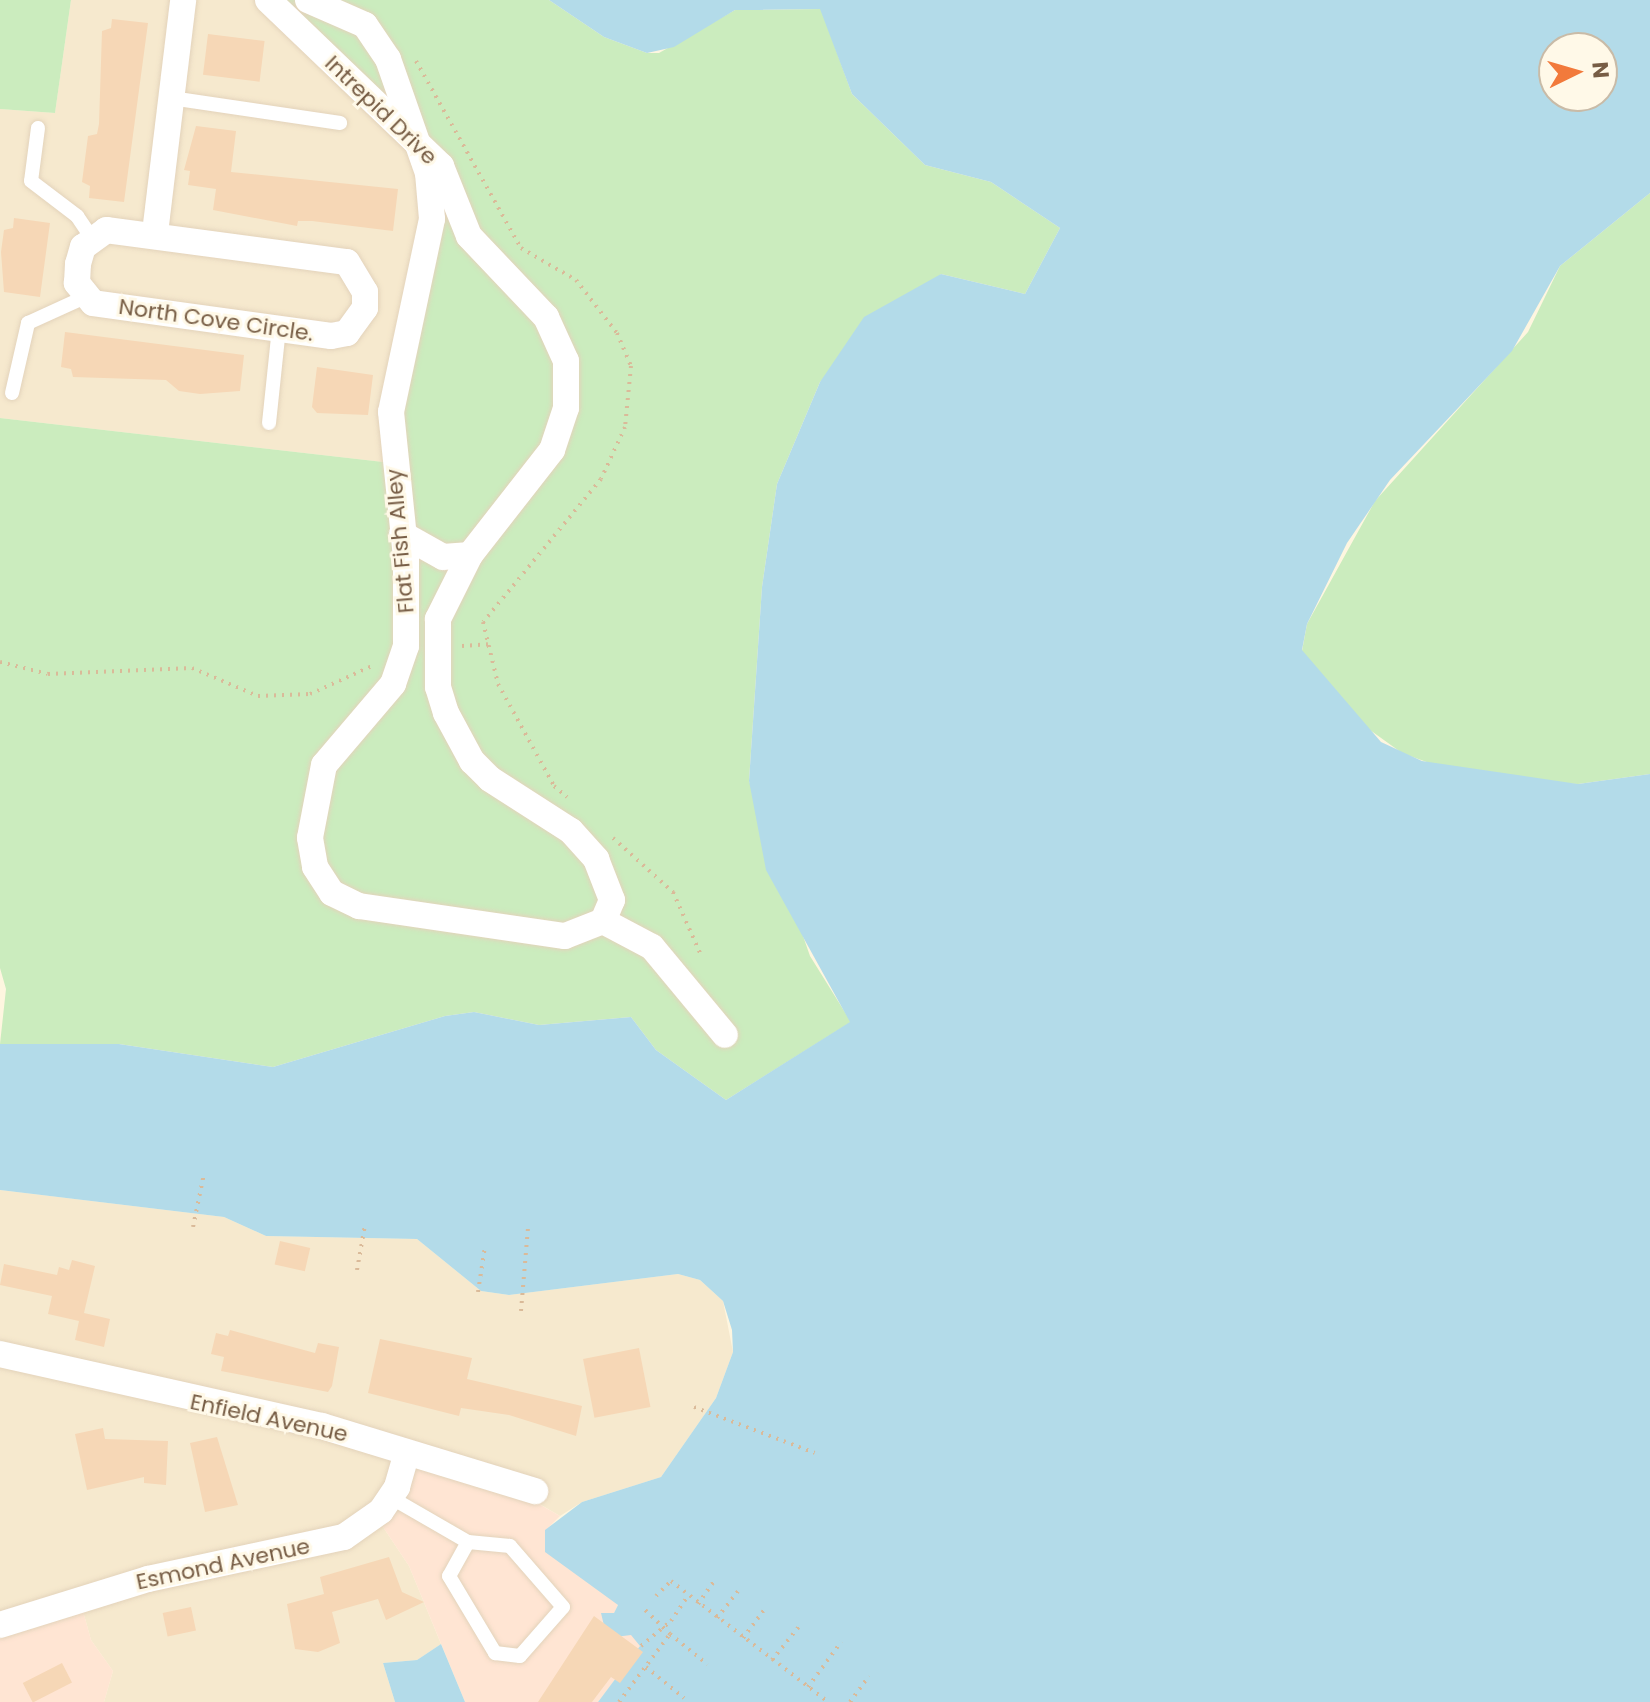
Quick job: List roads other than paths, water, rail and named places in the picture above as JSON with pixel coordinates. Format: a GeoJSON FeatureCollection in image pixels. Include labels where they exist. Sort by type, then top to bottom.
{"type":"FeatureCollection","features":[{"type":"Feature","properties":{"kind":"street"},"geometry":{"type":"LineString","coordinates":[[155,233],[183,0]]}},
{"type":"Feature","properties":{"kind":"street","name":"Intrepid Drive"},"geometry":{"type":"LineString","coordinates":[[268,0],[414,136],[441,166],[469,236],[546,317],[566,361],[566,408],[552,450],[470,555],[444,600],[436,651],[438,687],[458,739],[510,796],[585,844],[606,876],[612,900],[603,921]]}},
{"type":"Feature","properties":{"kind":"street","name":"Flat Fish Alley"},"geometry":{"type":"LineString","coordinates":[[308,0],[365,25],[388,59],[428,173],[432,219],[391,412],[408,603],[403,658],[393,684],[324,765],[310,838],[322,880],[359,906],[497,931],[565,936],[603,921]]}},
{"type":"Feature","properties":{"kind":"street","name":"North Cove Circle."},"geometry":{"type":"LineString","coordinates":[[85,297],[279,328],[347,333],[365,308],[358,275],[347,262],[155,233],[106,230],[91,237]]}},
{"type":"Feature","properties":{"kind":"street"},"geometry":{"type":"LineString","coordinates":[[85,297],[77,283],[78,264],[91,237]]}},
{"type":"Feature","properties":{"kind":"street"},"geometry":{"type":"LineString","coordinates":[[402,534],[443,557],[470,555]]}},
{"type":"Feature","properties":{"kind":"street"},"geometry":{"type":"LineString","coordinates":[[603,921],[652,947],[725,1035]]}},
{"type":"Feature","properties":{"kind":"street","name":"Enfield Avenue"},"geometry":{"type":"LineString","coordinates":[[0,1354],[322,1426],[406,1455],[535,1491]]}},
{"type":"Feature","properties":{"kind":"street","name":"Esmond Avenue"},"geometry":{"type":"LineString","coordinates":[[0,1625],[135,1583],[344,1537],[370,1522],[390,1497],[406,1455]]}},
{"type":"Feature","properties":{"kind":"lane"},"geometry":{"type":"LineString","coordinates":[[171,98],[340,123]]}},
{"type":"Feature","properties":{"kind":"lane"},"geometry":{"type":"LineString","coordinates":[[38,128],[31,181],[77,216],[91,237]]}},
{"type":"Feature","properties":{"kind":"lane"},"geometry":{"type":"LineString","coordinates":[[12,393],[28,323],[85,297]]}},
{"type":"Feature","properties":{"kind":"lane"},"geometry":{"type":"LineString","coordinates":[[269,423],[279,328]]}},
{"type":"Feature","properties":{"kind":"lane"},"geometry":{"type":"LineString","coordinates":[[390,1497],[468,1542],[510,1546],[563,1607],[520,1656],[495,1653],[449,1576],[468,1542]]}},
{"type":"Feature","properties":{"kind":"water"},"geometry":{"type":"Polygon","coordinates":[[[549,0],[1650,0],[1650,193],[1560,266],[1512,351],[1390,480],[1347,543],[1307,624],[1302,650],[1381,742],[1422,761],[1578,784],[1650,774],[1650,1702],[598,1702],[640,1646],[631,1635],[607,1638],[601,1613],[614,1613],[618,1605],[545,1552],[545,1530],[582,1502],[661,1477],[716,1398],[733,1352],[732,1330],[723,1301],[700,1280],[678,1274],[509,1295],[481,1291],[417,1239],[266,1236],[224,1217],[0,1190],[0,1044],[119,1044],[273,1067],[445,1016],[474,1012],[539,1025],[631,1017],[656,1050],[726,1100],[850,1022],[766,870],[749,781],[762,587],[777,484],[820,382],[864,317],[941,274],[1025,294],[1060,228],[991,182],[925,165],[852,94],[820,9],[735,10],[674,47],[647,53],[604,37],[549,0]]]}},
{"type":"Feature","properties":{"kind":"water"},"geometry":{"type":"Polygon","coordinates":[[[441,1644],[465,1702],[395,1702],[383,1663],[417,1660],[441,1644]]]}}]}
